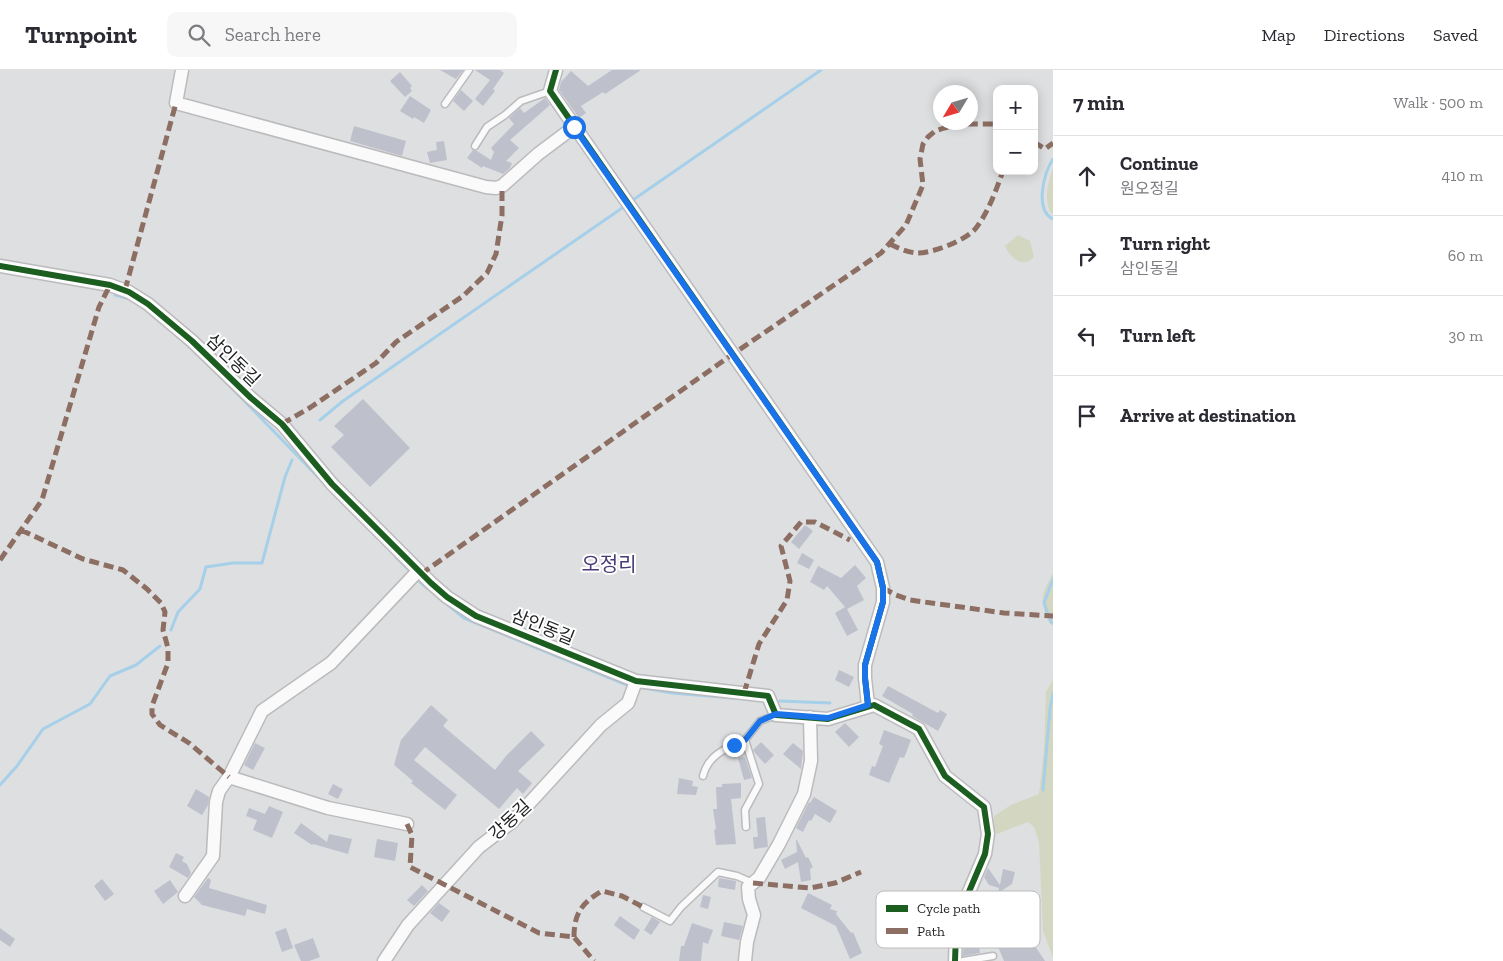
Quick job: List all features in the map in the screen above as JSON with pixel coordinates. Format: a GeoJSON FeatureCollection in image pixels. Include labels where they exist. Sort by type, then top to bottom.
{"type":"FeatureCollection","features":[{"type":"Feature","properties":{"kind":"street"},"geometry":{"type":"LineString","coordinates":[[182,70],[176,103],[486,187],[496,188],[502,186],[538,154],[574,127]]}},
{"type":"Feature","properties":{"kind":"street"},"geometry":{"type":"LineString","coordinates":[[556,70],[550,91],[877,562],[883,588],[883,602],[865,665],[868,705]]}},
{"type":"Feature","properties":{"kind":"street","name":"삼인동길"},"geometry":{"type":"LineString","coordinates":[[0,266],[110,286],[129,292],[148,304],[192,341],[251,398],[282,424],[332,484],[418,571],[447,597],[476,616],[636,681],[768,696],[776,714]]}},
{"type":"Feature","properties":{"kind":"street"},"geometry":{"type":"LineString","coordinates":[[185,896],[213,856],[219,791],[229,777],[262,711],[331,663],[418,571]]}},
{"type":"Feature","properties":{"kind":"street","name":"강동길"},"geometry":{"type":"LineString","coordinates":[[384,961],[408,925],[466,861],[513,821],[601,725],[628,703],[636,681]]}},
{"type":"Feature","properties":{"kind":"street"},"geometry":{"type":"LineString","coordinates":[[776,714],[828,718],[868,705],[874,705],[920,728],[945,776],[984,807],[988,834],[985,854],[969,891]]}},
{"type":"Feature","properties":{"kind":"street"},"geometry":{"type":"LineString","coordinates":[[745,961],[747,942],[754,915],[749,899],[748,887],[759,878],[779,844],[804,794],[811,761],[810,717]]}},
{"type":"Feature","properties":{"kind":"street"},"geometry":{"type":"LineString","coordinates":[[229,777],[328,808],[408,824]]}},
{"type":"Feature","properties":{"kind":"street"},"geometry":{"type":"LineString","coordinates":[[956,948],[956,961]]}},
{"type":"Feature","properties":{"kind":"lane"},"geometry":{"type":"LineString","coordinates":[[445,104],[469,70]]}},
{"type":"Feature","properties":{"kind":"lane"},"geometry":{"type":"LineString","coordinates":[[475,146],[487,127],[521,101],[550,91]]}},
{"type":"Feature","properties":{"kind":"lane"},"geometry":{"type":"LineString","coordinates":[[702,776],[706,765],[715,756],[745,740],[760,721],[776,714]]}},
{"type":"Feature","properties":{"kind":"lane"},"geometry":{"type":"LineString","coordinates":[[745,740],[759,784],[745,810],[746,827]]}},
{"type":"Feature","properties":{"kind":"lane"},"geometry":{"type":"LineString","coordinates":[[643,907],[670,921],[681,907],[718,872],[737,876],[753,883]]}},
{"type":"Feature","properties":{"kind":"lane"},"geometry":{"type":"LineString","coordinates":[[963,961],[992,956]]}},
{"type":"Feature","properties":{"kind":"green space"},"geometry":{"type":"Polygon","coordinates":[[[1053,167],[1053,214],[1048,206],[1047,195],[1053,167]]]}},
{"type":"Feature","properties":{"kind":"green space"},"geometry":{"type":"Polygon","coordinates":[[[1018,235],[1030,241],[1034,257],[1026,262],[1013,258],[1005,246],[1018,235]]]}},
{"type":"Feature","properties":{"kind":"green space"},"geometry":{"type":"Polygon","coordinates":[[[1053,573],[1053,626],[1046,616],[1043,598],[1053,573]]]}},
{"type":"Feature","properties":{"kind":"green space"},"geometry":{"type":"Polygon","coordinates":[[[1053,679],[1053,957],[1043,931],[1039,842],[1034,827],[1028,822],[997,834],[992,827],[994,816],[1011,805],[1039,794],[1044,750],[1046,692],[1053,679]]]}},
{"type":"Feature","properties":{"kind":"building"},"geometry":{"type":"Polygon","coordinates":[[[440,70],[463,70],[456,79],[440,70]]]}},
{"type":"Feature","properties":{"kind":"building"},"geometry":{"type":"Polygon","coordinates":[[[475,70],[500,70],[504,73],[493,89],[495,91],[483,106],[475,99],[490,80],[475,70]]]}},
{"type":"Feature","properties":{"kind":"building"},"geometry":{"type":"Polygon","coordinates":[[[612,70],[641,70],[605,94],[603,92],[581,106],[586,113],[579,118],[559,90],[561,82],[571,71],[588,86],[612,70]]]}},
{"type":"Feature","properties":{"kind":"building"},"geometry":{"type":"Polygon","coordinates":[[[400,72],[412,86],[410,88],[412,91],[405,97],[390,81],[400,72]]]}},
{"type":"Feature","properties":{"kind":"building"},"geometry":{"type":"Polygon","coordinates":[[[461,90],[473,101],[464,111],[453,101],[461,90]]]}},
{"type":"Feature","properties":{"kind":"building"},"geometry":{"type":"Polygon","coordinates":[[[410,96],[431,110],[424,123],[400,111],[410,96]]]}},
{"type":"Feature","properties":{"kind":"building"},"geometry":{"type":"Polygon","coordinates":[[[545,98],[550,105],[510,140],[519,148],[506,161],[512,163],[510,168],[503,174],[483,166],[482,168],[467,158],[473,150],[491,160],[494,152],[491,148],[514,124],[509,118],[520,108],[524,113],[545,98]]]}},
{"type":"Feature","properties":{"kind":"building"},"geometry":{"type":"Polygon","coordinates":[[[354,126],[406,141],[402,156],[350,141],[354,126]]]}},
{"type":"Feature","properties":{"kind":"building"},"geometry":{"type":"Polygon","coordinates":[[[444,141],[447,160],[430,163],[427,152],[437,150],[436,142],[444,141]]]}},
{"type":"Feature","properties":{"kind":"building"},"geometry":{"type":"Polygon","coordinates":[[[363,399],[410,448],[370,487],[331,447],[344,435],[334,426],[363,399]]]}},
{"type":"Feature","properties":{"kind":"building"},"geometry":{"type":"Polygon","coordinates":[[[805,525],[813,531],[799,549],[791,542],[805,525]]]}},
{"type":"Feature","properties":{"kind":"building"},"geometry":{"type":"Polygon","coordinates":[[[802,553],[814,560],[809,569],[797,563],[802,553]]]}},
{"type":"Feature","properties":{"kind":"building"},"geometry":{"type":"Polygon","coordinates":[[[855,565],[866,578],[857,586],[864,600],[847,609],[858,630],[847,636],[835,613],[845,607],[827,586],[824,590],[810,582],[818,566],[841,578],[855,565]]]}},
{"type":"Feature","properties":{"kind":"building"},"geometry":{"type":"Polygon","coordinates":[[[839,670],[854,677],[849,687],[835,680],[839,670]]]}},
{"type":"Feature","properties":{"kind":"building"},"geometry":{"type":"Polygon","coordinates":[[[888,686],[938,713],[940,710],[947,714],[938,731],[882,696],[888,686]]]}},
{"type":"Feature","properties":{"kind":"building"},"geometry":{"type":"Polygon","coordinates":[[[431,705],[448,720],[443,726],[495,770],[531,731],[545,745],[518,771],[532,783],[523,794],[517,788],[499,809],[425,747],[414,760],[457,795],[445,810],[411,783],[413,781],[394,765],[401,740],[431,705]]]}},
{"type":"Feature","properties":{"kind":"building"},"geometry":{"type":"Polygon","coordinates":[[[845,723],[859,737],[849,747],[835,732],[845,723]]]}},
{"type":"Feature","properties":{"kind":"building"},"geometry":{"type":"Polygon","coordinates":[[[884,730],[911,740],[904,758],[900,757],[889,783],[869,775],[872,766],[875,767],[883,746],[879,744],[884,730]]]}},
{"type":"Feature","properties":{"kind":"building"},"geometry":{"type":"Polygon","coordinates":[[[761,742],[774,755],[765,764],[753,750],[761,742]]]}},
{"type":"Feature","properties":{"kind":"building"},"geometry":{"type":"Polygon","coordinates":[[[255,743],[265,748],[253,770],[244,765],[255,743]]]}},
{"type":"Feature","properties":{"kind":"building"},"geometry":{"type":"Polygon","coordinates":[[[793,743],[803,751],[801,769],[783,754],[793,743]]]}},
{"type":"Feature","properties":{"kind":"building"},"geometry":{"type":"Polygon","coordinates":[[[745,757],[752,778],[744,780],[738,758],[745,757]]]}},
{"type":"Feature","properties":{"kind":"building"},"geometry":{"type":"Polygon","coordinates":[[[679,778],[693,781],[692,786],[698,787],[696,795],[677,794],[679,778]]]}},
{"type":"Feature","properties":{"kind":"building"},"geometry":{"type":"Polygon","coordinates":[[[741,783],[741,798],[731,799],[736,844],[716,845],[713,809],[717,809],[716,787],[722,787],[722,784],[741,783]]]}},
{"type":"Feature","properties":{"kind":"building"},"geometry":{"type":"Polygon","coordinates":[[[333,784],[343,789],[338,799],[328,794],[333,784]]]}},
{"type":"Feature","properties":{"kind":"building"},"geometry":{"type":"Polygon","coordinates":[[[196,789],[209,797],[208,805],[202,815],[187,806],[196,789]]]}},
{"type":"Feature","properties":{"kind":"building"},"geometry":{"type":"Polygon","coordinates":[[[814,797],[837,811],[830,823],[815,814],[811,821],[809,820],[803,832],[796,828],[809,802],[814,797]]]}},
{"type":"Feature","properties":{"kind":"building"},"geometry":{"type":"Polygon","coordinates":[[[269,806],[283,812],[272,838],[253,830],[257,820],[246,816],[249,808],[265,814],[269,806]]]}},
{"type":"Feature","properties":{"kind":"building"},"geometry":{"type":"Polygon","coordinates":[[[765,817],[768,847],[754,849],[753,837],[758,837],[756,818],[765,817]]]}},
{"type":"Feature","properties":{"kind":"building"},"geometry":{"type":"Polygon","coordinates":[[[301,823],[327,842],[329,834],[352,839],[348,854],[312,845],[294,833],[301,823]]]}},
{"type":"Feature","properties":{"kind":"building"},"geometry":{"type":"Polygon","coordinates":[[[377,839],[398,843],[395,861],[374,857],[377,839]]]}},
{"type":"Feature","properties":{"kind":"building"},"geometry":{"type":"Polygon","coordinates":[[[796,840],[813,867],[810,869],[811,880],[801,882],[798,862],[785,869],[781,860],[797,852],[796,840]]]}},
{"type":"Feature","properties":{"kind":"building"},"geometry":{"type":"Polygon","coordinates":[[[176,853],[184,857],[182,861],[187,864],[191,873],[188,878],[169,867],[176,853]]]}},
{"type":"Feature","properties":{"kind":"building"},"geometry":{"type":"Polygon","coordinates":[[[988,868],[1000,885],[1003,869],[1015,872],[1012,884],[1001,891],[998,891],[999,888],[989,885],[984,877],[988,868]]]}},
{"type":"Feature","properties":{"kind":"building"},"geometry":{"type":"Polygon","coordinates":[[[208,878],[211,880],[209,888],[267,905],[265,914],[247,909],[245,916],[202,905],[194,897],[208,878]]]}},
{"type":"Feature","properties":{"kind":"building"},"geometry":{"type":"Polygon","coordinates":[[[719,878],[736,881],[735,890],[718,887],[719,878]]]}},
{"type":"Feature","properties":{"kind":"building"},"geometry":{"type":"Polygon","coordinates":[[[102,879],[114,894],[105,901],[94,886],[102,879]]]}},
{"type":"Feature","properties":{"kind":"building"},"geometry":{"type":"Polygon","coordinates":[[[170,880],[178,892],[163,904],[154,891],[170,880]]]}},
{"type":"Feature","properties":{"kind":"building"},"geometry":{"type":"Polygon","coordinates":[[[422,885],[428,891],[414,906],[407,900],[422,885]]]}},
{"type":"Feature","properties":{"kind":"building"},"geometry":{"type":"Polygon","coordinates":[[[808,893],[832,905],[830,909],[837,911],[836,914],[851,933],[853,932],[862,953],[850,959],[836,926],[801,908],[808,893]]]}},
{"type":"Feature","properties":{"kind":"building"},"geometry":{"type":"Polygon","coordinates":[[[703,895],[711,897],[708,909],[700,907],[703,895]]]}},
{"type":"Feature","properties":{"kind":"building"},"geometry":{"type":"Polygon","coordinates":[[[439,903],[450,911],[442,922],[430,913],[439,903]]]}},
{"type":"Feature","properties":{"kind":"building"},"geometry":{"type":"Polygon","coordinates":[[[620,916],[640,930],[634,940],[614,925],[620,916]]]}},
{"type":"Feature","properties":{"kind":"building"},"geometry":{"type":"Polygon","coordinates":[[[652,917],[660,922],[651,935],[644,930],[652,917]]]}},
{"type":"Feature","properties":{"kind":"building"},"geometry":{"type":"Polygon","coordinates":[[[724,922],[743,926],[739,940],[721,936],[724,922]]]}},
{"type":"Feature","properties":{"kind":"building"},"geometry":{"type":"Polygon","coordinates":[[[692,923],[713,930],[708,944],[703,942],[701,961],[679,961],[681,946],[684,946],[692,923]]]}},
{"type":"Feature","properties":{"kind":"building"},"geometry":{"type":"Polygon","coordinates":[[[0,928],[15,939],[10,947],[0,940],[0,928]]]}},
{"type":"Feature","properties":{"kind":"building"},"geometry":{"type":"Polygon","coordinates":[[[286,928],[293,948],[282,952],[275,932],[286,928]]]}},
{"type":"Feature","properties":{"kind":"building"},"geometry":{"type":"Polygon","coordinates":[[[313,938],[320,957],[309,961],[301,961],[294,945],[313,938]]]}},
{"type":"Feature","properties":{"kind":"building"},"geometry":{"type":"Polygon","coordinates":[[[964,948],[979,948],[980,953],[963,956],[964,948]]]}},
{"type":"Feature","properties":{"kind":"building"},"geometry":{"type":"Polygon","coordinates":[[[999,948],[1036,948],[1045,961],[1004,961],[999,948]]]}},
{"type":"Feature","properties":{"kind":"waterway"},"geometry":{"type":"LineString","coordinates":[[630,202],[821,70]]}},
{"type":"Feature","properties":{"kind":"waterway"},"geometry":{"type":"LineString","coordinates":[[1053,159],[1042,191],[1044,208],[1053,219]]}},
{"type":"Feature","properties":{"kind":"waterway"},"geometry":{"type":"LineString","coordinates":[[320,420],[343,401],[625,206]]}},
{"type":"Feature","properties":{"kind":"waterway"},"geometry":{"type":"LineString","coordinates":[[115,295],[130,299]]}},
{"type":"Feature","properties":{"kind":"waterway"},"geometry":{"type":"LineString","coordinates":[[230,386],[318,477]]}},
{"type":"Feature","properties":{"kind":"waterway"},"geometry":{"type":"LineString","coordinates":[[171,630],[178,612],[200,589],[206,567],[233,563],[262,563],[285,477],[292,460]]}},
{"type":"Feature","properties":{"kind":"waterway"},"geometry":{"type":"LineString","coordinates":[[396,557],[408,569]]}},
{"type":"Feature","properties":{"kind":"waterway"},"geometry":{"type":"LineString","coordinates":[[1053,579],[1044,603],[1053,623]]}},
{"type":"Feature","properties":{"kind":"waterway"},"geometry":{"type":"LineString","coordinates":[[420,582],[427,588]]}},
{"type":"Feature","properties":{"kind":"waterway"},"geometry":{"type":"LineString","coordinates":[[448,605],[464,618],[627,685]]}},
{"type":"Feature","properties":{"kind":"waterway"},"geometry":{"type":"LineString","coordinates":[[0,785],[17,766],[43,729],[90,704],[110,676],[136,665],[160,646]]}},
{"type":"Feature","properties":{"kind":"waterway"},"geometry":{"type":"LineString","coordinates":[[644,688],[672,693],[733,698]]}},
{"type":"Feature","properties":{"kind":"waterway"},"geometry":{"type":"LineString","coordinates":[[1043,790],[1053,693]]}},
{"type":"Feature","properties":{"kind":"waterway"},"geometry":{"type":"LineString","coordinates":[[780,701],[830,703]]}},
{"type":"Feature","properties":{"kind":"marked path"},"geometry":{"type":"LineString","coordinates":[[125,290],[176,103]]}},
{"type":"Feature","properties":{"kind":"marked path"},"geometry":{"type":"LineString","coordinates":[[421,574],[733,354],[881,253],[906,225],[923,185],[920,159],[923,144],[928,137],[935,131],[960,124],[993,124]]}},
{"type":"Feature","properties":{"kind":"marked path"},"geometry":{"type":"LineString","coordinates":[[1038,145],[1045,149],[1053,143]]}},
{"type":"Feature","properties":{"kind":"marked path"},"geometry":{"type":"LineString","coordinates":[[890,244],[909,252],[923,253],[965,237],[976,228],[985,215],[1001,175]]}},
{"type":"Feature","properties":{"kind":"marked path"},"geometry":{"type":"LineString","coordinates":[[282,424],[311,407],[376,363],[396,342],[463,296],[487,273],[496,254],[502,215],[502,186]]}},
{"type":"Feature","properties":{"kind":"marked path"},"geometry":{"type":"LineString","coordinates":[[0,560],[42,500],[99,307],[110,285]]}},
{"type":"Feature","properties":{"kind":"marked path"},"geometry":{"type":"LineString","coordinates":[[744,693],[759,644],[787,600],[790,581],[781,546],[801,522],[815,522],[850,540]]}},
{"type":"Feature","properties":{"kind":"marked path"},"geometry":{"type":"LineString","coordinates":[[21,530],[83,559],[123,570],[161,603],[165,612],[163,630],[168,648],[168,663],[152,706],[152,714],[160,725],[189,743],[229,777]]}},
{"type":"Feature","properties":{"kind":"marked path"},"geometry":{"type":"LineString","coordinates":[[883,588],[910,600],[1004,613],[1053,616]]}},
{"type":"Feature","properties":{"kind":"marked path"},"geometry":{"type":"LineString","coordinates":[[407,824],[412,835],[410,867],[539,933],[574,937],[594,961]]}},
{"type":"Feature","properties":{"kind":"marked path"},"geometry":{"type":"LineString","coordinates":[[753,883],[810,888],[835,883],[861,872]]}},
{"type":"Feature","properties":{"kind":"marked path"},"geometry":{"type":"LineString","coordinates":[[574,937],[574,929],[580,910],[584,904],[602,891],[622,896],[643,907]]}},
{"type":"Feature","properties":{"kind":"cycle path"},"geometry":{"type":"LineString","coordinates":[[556,70],[550,91],[877,562],[883,588],[883,602],[865,665],[868,705]]}},
{"type":"Feature","properties":{"kind":"cycle path"},"geometry":{"type":"LineString","coordinates":[[0,266],[110,285],[129,292],[148,304],[192,341],[251,398],[282,424],[332,484],[431,583],[447,597],[476,616],[636,681],[768,696],[776,715],[828,719],[874,705],[919,729],[945,776],[984,807],[988,834],[985,854],[969,891]]}},
{"type":"Feature","properties":{"kind":"cycle path"},"geometry":{"type":"LineString","coordinates":[[955,948],[955,961]]}},
{"type":"Feature","properties":{"kind":"district","name":"오정리"},"geometry":{"type":"Point","coordinates":[609,564]}},
{"type":"Feature","properties":{"kind":"route"},"geometry":{"type":"LineString","coordinates":[[574,127],[877,562],[883,588],[883,602],[865,665],[868,705],[828,718],[776,714],[760,721],[745,740],[734,745]]}}]}
